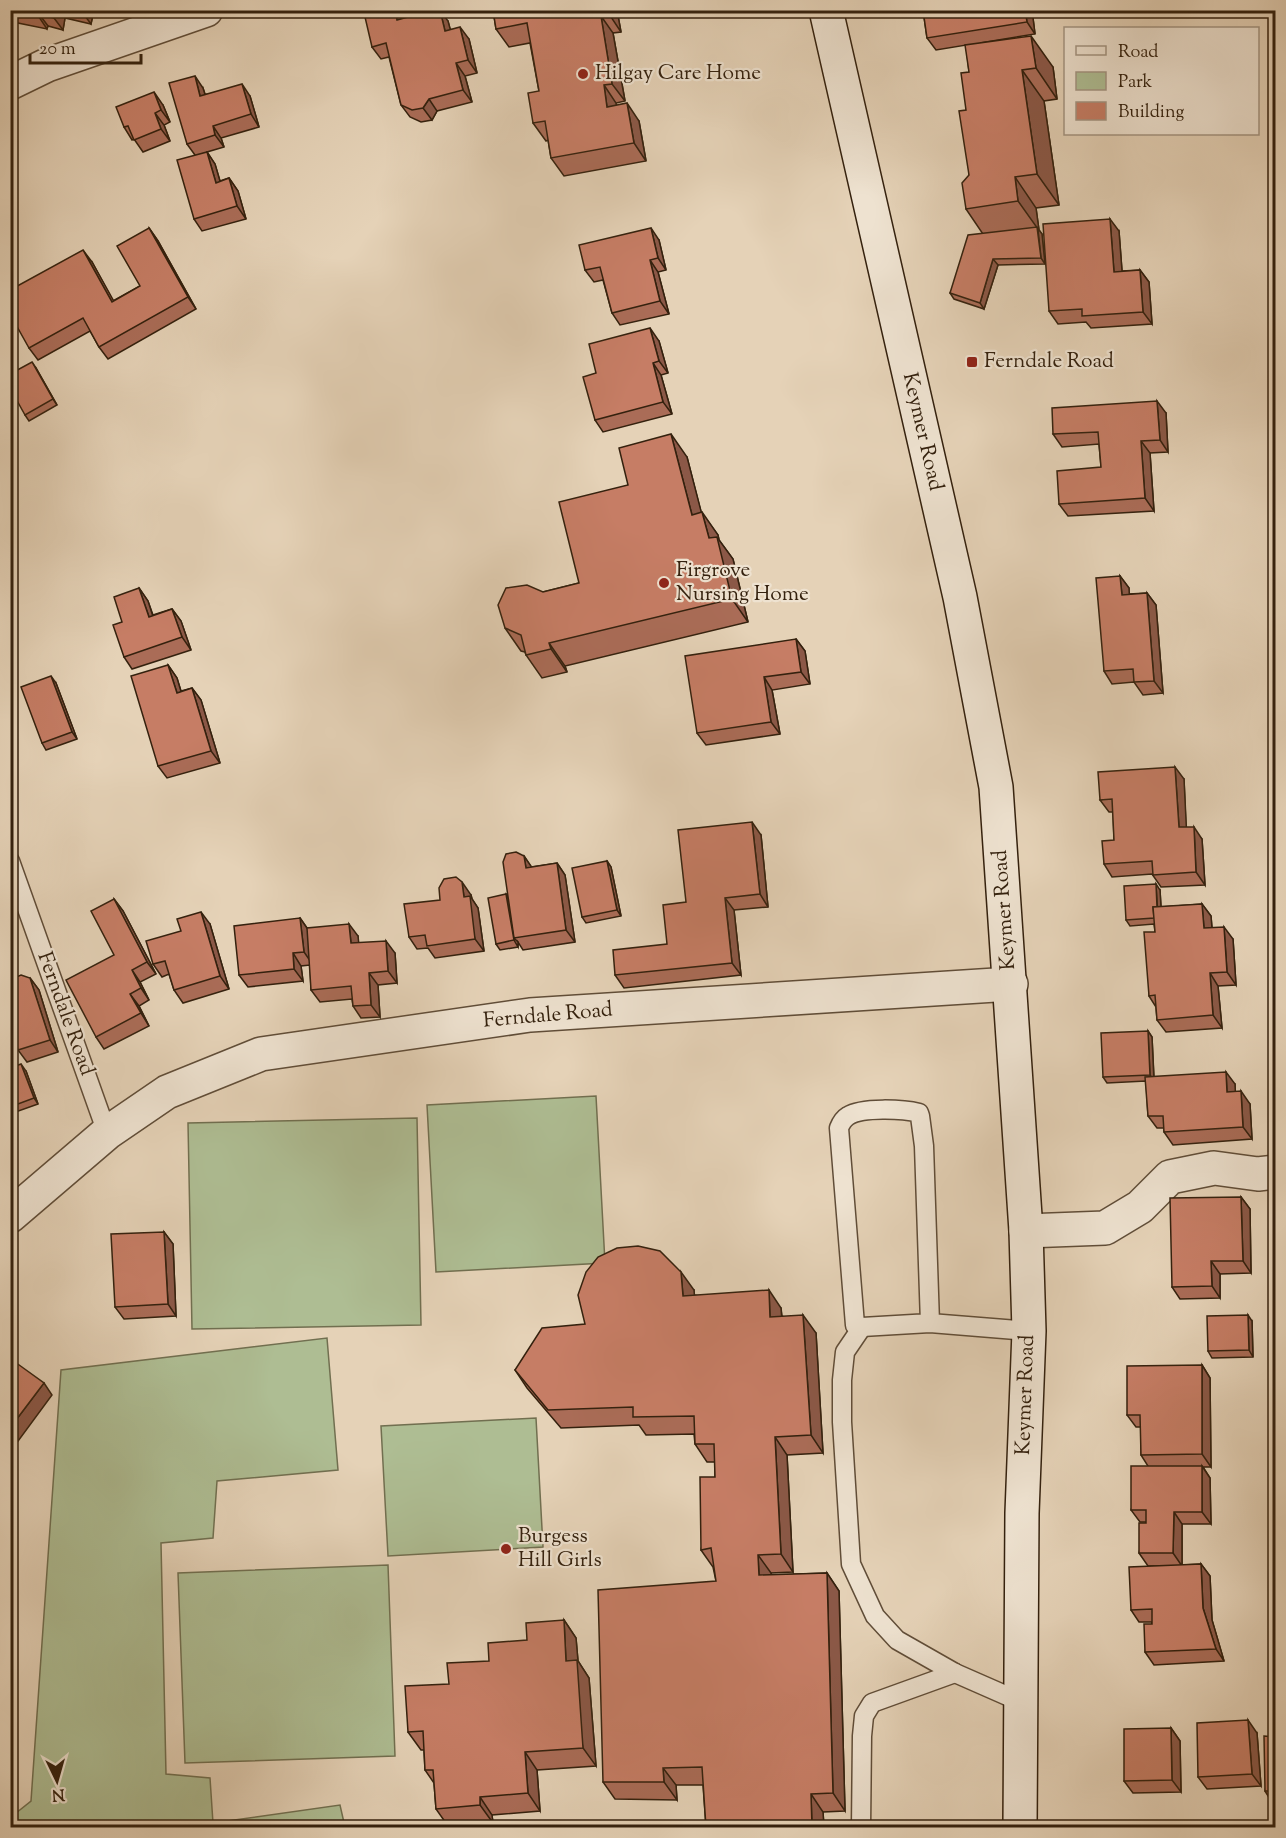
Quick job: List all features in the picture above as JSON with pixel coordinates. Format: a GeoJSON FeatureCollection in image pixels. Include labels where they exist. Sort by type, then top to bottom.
{"type":"FeatureCollection","features":[{"type":"Feature","properties":{"kind":"main road"},"geometry":{"type":"LineString","coordinates":[[10,82],[47,65],[206,10]]}},
{"type":"Feature","properties":{"kind":"main road","name":"Keymer Road"},"geometry":{"type":"LineString","coordinates":[[826,10],[960,597],[996,787],[1026,1231],[1029,1331],[1022,1513],[1020,1827]]}},
{"type":"Feature","properties":{"kind":"main road","name":"Ferndale Road"},"geometry":{"type":"LineString","coordinates":[[10,1216],[107,1132],[167,1092],[261,1054],[530,1015],[1011,984]]}},
{"type":"Feature","properties":{"kind":"main road"},"geometry":{"type":"LineString","coordinates":[[1026,1231],[1105,1228],[1140,1207],[1170,1176],[1214,1168],[1258,1174],[1275,1172]]}},
{"type":"Feature","properties":{"kind":"lane","name":"Ferndale Road"},"geometry":{"type":"LineString","coordinates":[[10,861],[107,1132]]}},
{"type":"Feature","properties":{"kind":"lane"},"geometry":{"type":"LineString","coordinates":[[930,1323],[923,1122],[919,1113],[909,1110],[867,1111],[849,1115],[839,1128],[855,1325],[862,1327],[930,1323],[1029,1331]]}},
{"type":"Feature","properties":{"kind":"lane"},"geometry":{"type":"LineString","coordinates":[[862,1327],[845,1352],[842,1380],[842,1422],[851,1563],[875,1616],[897,1640],[955,1673],[1021,1702]]}},
{"type":"Feature","properties":{"kind":"lane"},"geometry":{"type":"LineString","coordinates":[[861,1827],[864,1716],[872,1703],[955,1673]]}},
{"type":"Feature","properties":{"kind":"green space"},"geometry":{"type":"Polygon","coordinates":[[[596,1096],[605,1263],[436,1272],[427,1105],[596,1096]]]}},
{"type":"Feature","properties":{"kind":"green space"},"geometry":{"type":"Polygon","coordinates":[[[417,1118],[421,1325],[192,1329],[188,1123],[417,1118]]]}},
{"type":"Feature","properties":{"kind":"green space"},"geometry":{"type":"Polygon","coordinates":[[[327,1338],[338,1470],[217,1481],[213,1538],[161,1543],[166,1774],[210,1778],[213,1823],[340,1805],[345,1827],[11,1827],[11,1817],[31,1801],[61,1370],[327,1338]]]}},
{"type":"Feature","properties":{"kind":"green space"},"geometry":{"type":"Polygon","coordinates":[[[536,1418],[543,1547],[388,1556],[381,1426],[536,1418]]]}},
{"type":"Feature","properties":{"kind":"green space"},"geometry":{"type":"Polygon","coordinates":[[[388,1565],[395,1756],[185,1763],[178,1573],[388,1565]]]}},
{"type":"Feature","properties":{"kind":"building"},"geometry":{"type":"Polygon","coordinates":[[[10,10],[56,10],[54,18],[10,10]]]}},
{"type":"Feature","properties":{"kind":"building"},"geometry":{"type":"Polygon","coordinates":[[[395,10],[397,20],[440,10],[445,31],[460,27],[468,60],[456,63],[463,90],[429,99],[423,108],[412,110],[401,105],[386,43],[372,47],[365,17],[395,10]]]}},
{"type":"Feature","properties":{"kind":"building","name":"Hilgay Care Home"},"geometry":{"type":"Polygon","coordinates":[[[493,10],[608,10],[609,14],[601,16],[612,84],[604,85],[607,107],[627,103],[634,143],[551,158],[545,121],[533,123],[528,93],[539,91],[527,23],[496,29],[493,10]]]}},
{"type":"Feature","properties":{"kind":"building"},"geometry":{"type":"Polygon","coordinates":[[[923,10],[1025,10],[1027,22],[927,38],[923,10]]]}},
{"type":"Feature","properties":{"kind":"building"},"geometry":{"type":"Polygon","coordinates":[[[1031,36],[1036,68],[1022,70],[1037,174],[1015,177],[1018,201],[966,209],[962,183],[969,175],[959,111],[966,110],[961,73],[969,72],[965,45],[1031,36]]]}},
{"type":"Feature","properties":{"kind":"building"},"geometry":{"type":"Polygon","coordinates":[[[195,76],[200,96],[242,84],[251,114],[213,126],[215,135],[187,144],[169,83],[195,76]]]}},
{"type":"Feature","properties":{"kind":"building"},"geometry":{"type":"Polygon","coordinates":[[[154,92],[161,110],[155,113],[161,129],[134,140],[128,126],[124,127],[116,107],[154,92]]]}},
{"type":"Feature","properties":{"kind":"building"},"geometry":{"type":"Polygon","coordinates":[[[207,152],[216,183],[229,178],[237,206],[194,219],[177,160],[207,152]]]}},
{"type":"Feature","properties":{"kind":"building"},"geometry":{"type":"Polygon","coordinates":[[[1110,219],[1114,272],[1140,270],[1143,312],[1082,316],[1082,309],[1049,311],[1043,224],[1110,219]]]}},
{"type":"Feature","properties":{"kind":"building"},"geometry":{"type":"Polygon","coordinates":[[[1037,227],[1041,258],[993,259],[980,303],[950,293],[968,235],[1037,227]]]}},
{"type":"Feature","properties":{"kind":"building"},"geometry":{"type":"Polygon","coordinates":[[[149,228],[188,297],[99,347],[83,318],[29,348],[10,314],[10,290],[83,250],[112,302],[140,286],[117,246],[149,228]]]}},
{"type":"Feature","properties":{"kind":"building"},"geometry":{"type":"Polygon","coordinates":[[[651,228],[658,258],[650,260],[660,301],[612,313],[600,267],[585,270],[579,245],[651,228]]]}},
{"type":"Feature","properties":{"kind":"building"},"geometry":{"type":"Polygon","coordinates":[[[650,328],[659,361],[653,363],[663,402],[595,420],[583,377],[596,373],[589,344],[650,328]]]}},
{"type":"Feature","properties":{"kind":"building"},"geometry":{"type":"Polygon","coordinates":[[[32,362],[53,399],[25,415],[10,388],[10,374],[32,362]]]}},
{"type":"Feature","properties":{"kind":"building"},"geometry":{"type":"Polygon","coordinates":[[[1157,401],[1160,440],[1141,441],[1145,498],[1059,504],[1057,471],[1101,467],[1098,432],[1053,434],[1052,408],[1157,401]]]}},
{"type":"Feature","properties":{"kind":"building","name":"Firgrove Nursing Home"},"geometry":{"type":"Polygon","coordinates":[[[671,434],[692,515],[702,512],[709,538],[717,537],[732,599],[549,643],[551,649],[526,655],[521,635],[505,628],[498,605],[506,588],[527,585],[543,592],[579,583],[559,502],[628,485],[619,448],[671,434]]]}},
{"type":"Feature","properties":{"kind":"building"},"geometry":{"type":"Polygon","coordinates":[[[1120,576],[1122,595],[1147,593],[1154,681],[1134,682],[1133,669],[1104,671],[1096,578],[1120,576]]]}},
{"type":"Feature","properties":{"kind":"building"},"geometry":{"type":"Polygon","coordinates":[[[139,588],[149,617],[172,609],[182,637],[124,657],[113,625],[122,622],[114,597],[139,588]]]}},
{"type":"Feature","properties":{"kind":"building"},"geometry":{"type":"Polygon","coordinates":[[[796,639],[801,672],[764,677],[771,722],[697,733],[685,656],[796,639]]]}},
{"type":"Feature","properties":{"kind":"building"},"geometry":{"type":"Polygon","coordinates":[[[168,665],[177,693],[192,688],[211,751],[158,766],[131,676],[168,665]]]}},
{"type":"Feature","properties":{"kind":"building"},"geometry":{"type":"Polygon","coordinates":[[[51,676],[72,732],[42,743],[21,687],[51,676]]]}},
{"type":"Feature","properties":{"kind":"building"},"geometry":{"type":"Polygon","coordinates":[[[1175,767],[1179,827],[1194,827],[1196,872],[1153,875],[1152,861],[1104,864],[1102,841],[1114,840],[1112,799],[1100,800],[1098,772],[1175,767]]]}},
{"type":"Feature","properties":{"kind":"building"},"geometry":{"type":"Polygon","coordinates":[[[752,822],[760,894],[725,898],[732,963],[615,975],[613,950],[667,944],[663,905],[686,902],[678,830],[752,822]]]}},
{"type":"Feature","properties":{"kind":"building"},"geometry":{"type":"Polygon","coordinates":[[[516,852],[524,856],[526,868],[557,863],[566,930],[514,938],[503,862],[506,854],[516,852]]]}},
{"type":"Feature","properties":{"kind":"building"},"geometry":{"type":"Polygon","coordinates":[[[607,861],[617,910],[582,917],[572,868],[607,861]]]}},
{"type":"Feature","properties":{"kind":"building"},"geometry":{"type":"Polygon","coordinates":[[[456,877],[462,882],[464,897],[470,896],[475,939],[427,946],[425,935],[409,937],[404,904],[440,900],[439,888],[444,879],[456,877]]]}},
{"type":"Feature","properties":{"kind":"building"},"geometry":{"type":"Polygon","coordinates":[[[1156,884],[1157,907],[1153,907],[1154,918],[1126,920],[1124,886],[1156,884]]]}},
{"type":"Feature","properties":{"kind":"building"},"geometry":{"type":"Polygon","coordinates":[[[506,894],[514,940],[496,944],[488,898],[506,894]]]}},
{"type":"Feature","properties":{"kind":"building"},"geometry":{"type":"Polygon","coordinates":[[[114,899],[147,962],[132,970],[141,988],[130,994],[141,1013],[96,1037],[66,980],[114,955],[91,911],[114,899]]]}},
{"type":"Feature","properties":{"kind":"building"},"geometry":{"type":"Polygon","coordinates":[[[1202,904],[1204,928],[1224,927],[1227,972],[1210,973],[1213,1015],[1157,1020],[1155,995],[1149,996],[1144,932],[1155,932],[1153,907],[1202,904]]]}},
{"type":"Feature","properties":{"kind":"building"},"geometry":{"type":"Polygon","coordinates":[[[201,912],[220,976],[174,990],[165,961],[153,964],[146,941],[181,931],[177,919],[201,912]]]}},
{"type":"Feature","properties":{"kind":"building"},"geometry":{"type":"Polygon","coordinates":[[[300,918],[304,952],[293,953],[294,969],[239,975],[234,926],[300,918]]]}},
{"type":"Feature","properties":{"kind":"building"},"geometry":{"type":"Polygon","coordinates":[[[349,924],[351,943],[386,941],[388,971],[369,973],[371,1005],[353,1006],[351,986],[311,990],[307,928],[349,924]]]}},
{"type":"Feature","properties":{"kind":"building"},"geometry":{"type":"Polygon","coordinates":[[[21,975],[30,978],[50,1040],[18,1050],[12,1033],[10,1033],[10,996],[14,995],[10,983],[21,975]]]}},
{"type":"Feature","properties":{"kind":"building"},"geometry":{"type":"Polygon","coordinates":[[[1148,1031],[1150,1075],[1103,1077],[1101,1033],[1148,1031]]]}},
{"type":"Feature","properties":{"kind":"building"},"geometry":{"type":"Polygon","coordinates":[[[21,1064],[34,1098],[10,1107],[10,1068],[21,1064]]]}},
{"type":"Feature","properties":{"kind":"building"},"geometry":{"type":"Polygon","coordinates":[[[1226,1072],[1227,1092],[1241,1091],[1243,1127],[1164,1132],[1163,1116],[1148,1116],[1145,1077],[1226,1072]]]}},
{"type":"Feature","properties":{"kind":"building"},"geometry":{"type":"Polygon","coordinates":[[[1241,1197],[1243,1261],[1211,1261],[1212,1286],[1172,1287],[1170,1198],[1241,1197]]]}},
{"type":"Feature","properties":{"kind":"building"},"geometry":{"type":"Polygon","coordinates":[[[164,1232],[168,1304],[115,1307],[111,1234],[164,1232]]]}},
{"type":"Feature","properties":{"kind":"building"},"geometry":{"type":"Polygon","coordinates":[[[638,1246],[660,1251],[681,1272],[683,1296],[769,1290],[770,1317],[803,1315],[811,1435],[775,1437],[781,1554],[758,1555],[759,1575],[827,1573],[833,1793],[811,1794],[812,1827],[706,1827],[702,1767],[663,1768],[664,1782],[603,1782],[598,1590],[716,1581],[711,1548],[701,1550],[700,1477],[715,1477],[714,1444],[695,1444],[694,1416],[633,1417],[633,1407],[548,1410],[515,1370],[542,1328],[585,1324],[578,1295],[586,1272],[598,1257],[617,1248],[638,1246]]]}},
{"type":"Feature","properties":{"kind":"building"},"geometry":{"type":"Polygon","coordinates":[[[1248,1315],[1249,1350],[1208,1351],[1207,1316],[1248,1315]]]}},
{"type":"Feature","properties":{"kind":"building"},"geometry":{"type":"Polygon","coordinates":[[[15,1362],[44,1383],[10,1428],[10,1367],[15,1362]]]}},
{"type":"Feature","properties":{"kind":"building"},"geometry":{"type":"Polygon","coordinates":[[[1202,1365],[1202,1454],[1141,1455],[1140,1415],[1127,1415],[1127,1366],[1202,1365]]]}},
{"type":"Feature","properties":{"kind":"building"},"geometry":{"type":"Polygon","coordinates":[[[1131,1466],[1202,1466],[1202,1512],[1174,1512],[1173,1553],[1139,1553],[1139,1523],[1146,1523],[1146,1510],[1131,1510],[1131,1466]]]}},
{"type":"Feature","properties":{"kind":"building"},"geometry":{"type":"Polygon","coordinates":[[[1201,1564],[1203,1608],[1216,1649],[1145,1652],[1144,1624],[1152,1624],[1152,1609],[1131,1610],[1129,1567],[1201,1564]]]}},
{"type":"Feature","properties":{"kind":"building"},"geometry":{"type":"Polygon","coordinates":[[[564,1620],[566,1661],[577,1660],[583,1748],[525,1752],[528,1793],[480,1797],[480,1805],[436,1809],[433,1770],[425,1770],[423,1731],[408,1732],[405,1686],[449,1684],[447,1663],[489,1661],[488,1643],[527,1640],[526,1623],[564,1620]]]}},
{"type":"Feature","properties":{"kind":"building"},"geometry":{"type":"Polygon","coordinates":[[[1248,1720],[1252,1774],[1198,1777],[1197,1723],[1248,1720]]]}},
{"type":"Feature","properties":{"kind":"building"},"geometry":{"type":"Polygon","coordinates":[[[1171,1728],[1172,1780],[1124,1781],[1124,1729],[1171,1728]]]}},
{"type":"Feature","properties":{"kind":"building"},"geometry":{"type":"Polygon","coordinates":[[[1264,1736],[1275,1737],[1275,1791],[1265,1791],[1264,1736]]]}},
{"type":"Feature","properties":{"kind":"building"},"geometry":{"type":"Polygon","coordinates":[[[473,1821],[475,1827],[449,1827],[473,1821]]]}},
{"type":"Feature","properties":{"kind":"place","name":"Hilgay Care Home"},"geometry":{"type":"Point","coordinates":[583,74]}},
{"type":"Feature","properties":{"kind":"place","name":"Ferndale Road"},"geometry":{"type":"Point","coordinates":[972,362]}},
{"type":"Feature","properties":{"kind":"place","name":"Firgrove Nursing Home"},"geometry":{"type":"Point","coordinates":[664,583]}},
{"type":"Feature","properties":{"kind":"place","name":"Burgess Hill Girls"},"geometry":{"type":"Point","coordinates":[506,1549]}}]}
